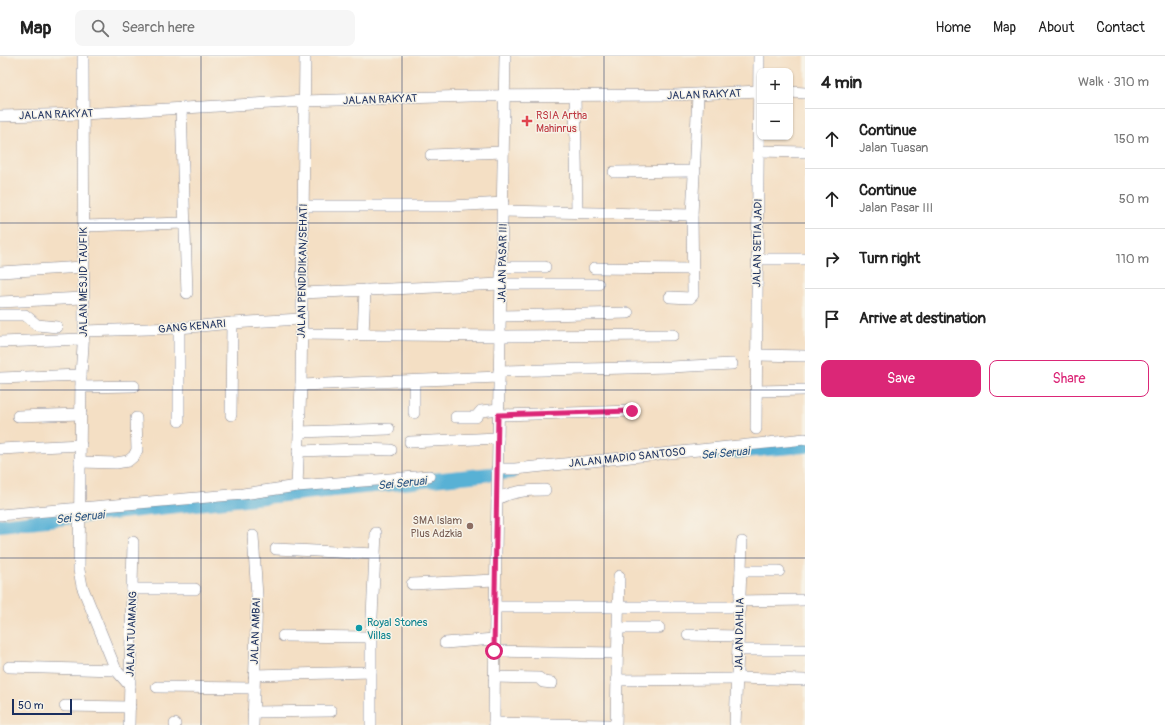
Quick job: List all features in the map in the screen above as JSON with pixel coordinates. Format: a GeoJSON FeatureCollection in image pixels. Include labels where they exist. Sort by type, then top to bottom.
{"type":"FeatureCollection","features":[{"type":"Feature","properties":{"kind":"street","name":"JALAN MESJID TAUFIK"},"geometry":{"type":"LineString","coordinates":[[83,56],[82,114],[84,298],[81,375],[79,570],[82,586],[116,670],[130,686]]}},
{"type":"Feature","properties":{"kind":"street","name":"JALAN PENDIDIKAN/SEHATI"},"geometry":{"type":"LineString","coordinates":[[297,486],[301,385],[300,334],[304,206],[305,56]]}},
{"type":"Feature","properties":{"kind":"street","name":"JALAN PASAR III"},"geometry":{"type":"LineString","coordinates":[[494,724],[494,639],[505,56]]}},
{"type":"Feature","properties":{"kind":"street","name":"JALAN SETIA JADI"},"geometry":{"type":"LineString","coordinates":[[759,56],[759,68]]}},
{"type":"Feature","properties":{"kind":"street","name":"JALAN RAKYAT"},"geometry":{"type":"LineString","coordinates":[[0,116],[82,114],[304,101],[471,96],[698,95],[757,91]]}},
{"type":"Feature","properties":{"kind":"street"},"geometry":{"type":"LineString","coordinates":[[793,92],[805,93]]}},
{"type":"Feature","properties":{"kind":"street"},"geometry":{"type":"LineString","coordinates":[[575,95],[577,212]]}},
{"type":"Feature","properties":{"kind":"street"},"geometry":{"type":"LineString","coordinates":[[670,297],[692,297],[692,215],[698,95]]}},
{"type":"Feature","properties":{"kind":"street","name":"JALAN SETIA JADI"},"geometry":{"type":"LineString","coordinates":[[756,429],[760,104]]}},
{"type":"Feature","properties":{"kind":"street"},"geometry":{"type":"LineString","coordinates":[[181,108],[187,293]]}},
{"type":"Feature","properties":{"kind":"street"},"geometry":{"type":"LineString","coordinates":[[758,151],[805,152]]}},
{"type":"Feature","properties":{"kind":"street"},"geometry":{"type":"LineString","coordinates":[[431,155],[503,152]]}},
{"type":"Feature","properties":{"kind":"street"},"geometry":{"type":"LineString","coordinates":[[614,172],[695,171]]}},
{"type":"Feature","properties":{"kind":"street"},"geometry":{"type":"LineString","coordinates":[[304,206],[503,207],[577,212],[692,215]]}},
{"type":"Feature","properties":{"kind":"street"},"geometry":{"type":"LineString","coordinates":[[83,226],[185,223]]}},
{"type":"Feature","properties":{"kind":"street"},"geometry":{"type":"LineString","coordinates":[[757,260],[805,259]]}},
{"type":"Feature","properties":{"kind":"street"},"geometry":{"type":"LineString","coordinates":[[0,272],[83,267]]}},
{"type":"Feature","properties":{"kind":"street"},"geometry":{"type":"LineString","coordinates":[[502,267],[546,267]]}},
{"type":"Feature","properties":{"kind":"street"},"geometry":{"type":"LineString","coordinates":[[594,268],[692,269]]}},
{"type":"Feature","properties":{"kind":"street"},"geometry":{"type":"LineString","coordinates":[[302,293],[501,284],[598,284]]}},
{"type":"Feature","properties":{"kind":"street"},"geometry":{"type":"LineString","coordinates":[[363,334],[364,290]]}},
{"type":"Feature","properties":{"kind":"street"},"geometry":{"type":"LineString","coordinates":[[0,302],[84,298]]}},
{"type":"Feature","properties":{"kind":"street"},"geometry":{"type":"LineString","coordinates":[[500,316],[628,314]]}},
{"type":"Feature","properties":{"kind":"street"},"geometry":{"type":"LineString","coordinates":[[0,315],[25,315],[37,325],[57,327]]}},
{"type":"Feature","properties":{"kind":"street","name":"GANG KENARI"},"geometry":{"type":"LineString","coordinates":[[0,342],[232,323],[301,319]]}},
{"type":"Feature","properties":{"kind":"street"},"geometry":{"type":"LineString","coordinates":[[231,415],[232,323]]}},
{"type":"Feature","properties":{"kind":"street"},"geometry":{"type":"LineString","coordinates":[[179,328],[179,421]]}},
{"type":"Feature","properties":{"kind":"street"},"geometry":{"type":"LineString","coordinates":[[300,334],[500,336],[673,335]]}},
{"type":"Feature","properties":{"kind":"street"},"geometry":{"type":"LineString","coordinates":[[756,355],[805,356]]}},
{"type":"Feature","properties":{"kind":"street"},"geometry":{"type":"LineString","coordinates":[[301,385],[414,381],[499,374],[670,368],[732,364]]}},
{"type":"Feature","properties":{"kind":"street"},"geometry":{"type":"LineString","coordinates":[[0,378],[81,375]]}},
{"type":"Feature","properties":{"kind":"street"},"geometry":{"type":"LineString","coordinates":[[414,381],[414,413]]}},
{"type":"Feature","properties":{"kind":"street"},"geometry":{"type":"LineString","coordinates":[[81,387],[134,386]]}},
{"type":"Feature","properties":{"kind":"street"},"geometry":{"type":"LineString","coordinates":[[756,391],[805,390]]}},
{"type":"Feature","properties":{"kind":"street"},"geometry":{"type":"LineString","coordinates":[[456,417],[476,417],[481,411],[632,411]]}},
{"type":"Feature","properties":{"kind":"street"},"geometry":{"type":"LineString","coordinates":[[18,416],[81,414]]}},
{"type":"Feature","properties":{"kind":"street"},"geometry":{"type":"LineString","coordinates":[[80,462],[128,461],[134,456],[137,450],[136,418]]}},
{"type":"Feature","properties":{"kind":"street"},"geometry":{"type":"LineString","coordinates":[[299,432],[389,429]]}},
{"type":"Feature","properties":{"kind":"street"},"geometry":{"type":"LineString","coordinates":[[410,442],[498,438]]}},
{"type":"Feature","properties":{"kind":"street","name":"JALAN MADIO SANTOSO"},"geometry":{"type":"LineString","coordinates":[[497,470],[805,439]]}},
{"type":"Feature","properties":{"kind":"street"},"geometry":{"type":"LineString","coordinates":[[0,448],[81,445]]}},
{"type":"Feature","properties":{"kind":"street"},"geometry":{"type":"LineString","coordinates":[[298,451],[361,449],[391,450]]}},
{"type":"Feature","properties":{"kind":"street"},"geometry":{"type":"LineString","coordinates":[[0,515],[80,510],[243,494],[297,486],[429,476]]}},
{"type":"Feature","properties":{"kind":"street"},"geometry":{"type":"LineString","coordinates":[[497,494],[508,494],[526,490],[545,490]]}},
{"type":"Feature","properties":{"kind":"street"},"geometry":{"type":"LineString","coordinates":[[371,725],[371,637],[376,533]]}},
{"type":"Feature","properties":{"kind":"street","name":"JALAN AMBAI"},"geometry":{"type":"LineString","coordinates":[[253,536],[257,596],[253,725]]}},
{"type":"Feature","properties":{"kind":"street","name":"JALAN TUAMANG"},"geometry":{"type":"LineString","coordinates":[[129,725],[133,542]]}},
{"type":"Feature","properties":{"kind":"street","name":"JALAN DAHLIA"},"geometry":{"type":"LineString","coordinates":[[736,725],[742,542]]}},
{"type":"Feature","properties":{"kind":"street"},"geometry":{"type":"LineString","coordinates":[[276,549],[375,554]]}},
{"type":"Feature","properties":{"kind":"street"},"geometry":{"type":"LineString","coordinates":[[740,571],[779,571]]}},
{"type":"Feature","properties":{"kind":"street"},"geometry":{"type":"LineString","coordinates":[[616,725],[619,576]]}},
{"type":"Feature","properties":{"kind":"street"},"geometry":{"type":"LineString","coordinates":[[412,584],[495,580]]}},
{"type":"Feature","properties":{"kind":"street"},"geometry":{"type":"LineString","coordinates":[[132,589],[195,589]]}},
{"type":"Feature","properties":{"kind":"street"},"geometry":{"type":"LineString","coordinates":[[495,607],[619,607],[739,604],[805,600]]}},
{"type":"Feature","properties":{"kind":"street"},"geometry":{"type":"LineString","coordinates":[[618,628],[659,628]]}},
{"type":"Feature","properties":{"kind":"street"},"geometry":{"type":"LineString","coordinates":[[688,635],[738,636]]}},
{"type":"Feature","properties":{"kind":"street"},"geometry":{"type":"LineString","coordinates":[[283,636],[371,637]]}},
{"type":"Feature","properties":{"kind":"street"},"geometry":{"type":"LineString","coordinates":[[446,643],[494,639]]}},
{"type":"Feature","properties":{"kind":"street"},"geometry":{"type":"LineString","coordinates":[[738,650],[805,650]]}},
{"type":"Feature","properties":{"kind":"street"},"geometry":{"type":"LineString","coordinates":[[494,651],[617,653]]}},
{"type":"Feature","properties":{"kind":"street"},"geometry":{"type":"LineString","coordinates":[[9,667],[116,670]]}},
{"type":"Feature","properties":{"kind":"street"},"geometry":{"type":"LineString","coordinates":[[254,675],[371,672]]}},
{"type":"Feature","properties":{"kind":"street"},"geometry":{"type":"LineString","coordinates":[[494,677],[539,678],[543,682],[552,683]]}},
{"type":"Feature","properties":{"kind":"street"},"geometry":{"type":"LineString","coordinates":[[616,680],[738,678],[805,680]]}},
{"type":"Feature","properties":{"kind":"street"},"geometry":{"type":"LineString","coordinates":[[158,687],[254,688]]}},
{"type":"Feature","properties":{"kind":"street"},"geometry":{"type":"LineString","coordinates":[[65,706],[130,707]]}},
{"type":"Feature","properties":{"kind":"street"},"geometry":{"type":"LineString","coordinates":[[253,712],[330,711]]}},
{"type":"Feature","properties":{"kind":"street"},"geometry":{"type":"LineString","coordinates":[[494,724],[608,725]]}},
{"type":"Feature","properties":{"kind":"waterway","name":"Sei Seruai"},"geometry":{"type":"LineString","coordinates":[[717,453],[805,446]]}},
{"type":"Feature","properties":{"kind":"waterway","name":"Sei Seruai"},"geometry":{"type":"LineString","coordinates":[[0,525],[511,472]]}},
{"type":"Feature","properties":{"kind":"place","name":"RSIA Artha Mahinrus"},"geometry":{"type":"Point","coordinates":[527,121]}},
{"type":"Feature","properties":{"kind":"place","name":"SMA Islam Plus Adzkia"},"geometry":{"type":"Point","coordinates":[470,526]}},
{"type":"Feature","properties":{"kind":"place","name":"Royal Stones Villas"},"geometry":{"type":"Point","coordinates":[359,628]}},
{"type":"Feature","properties":{"kind":"route"},"geometry":{"type":"LineString","coordinates":[[494,651],[498,415],[632,411]]}}]}
